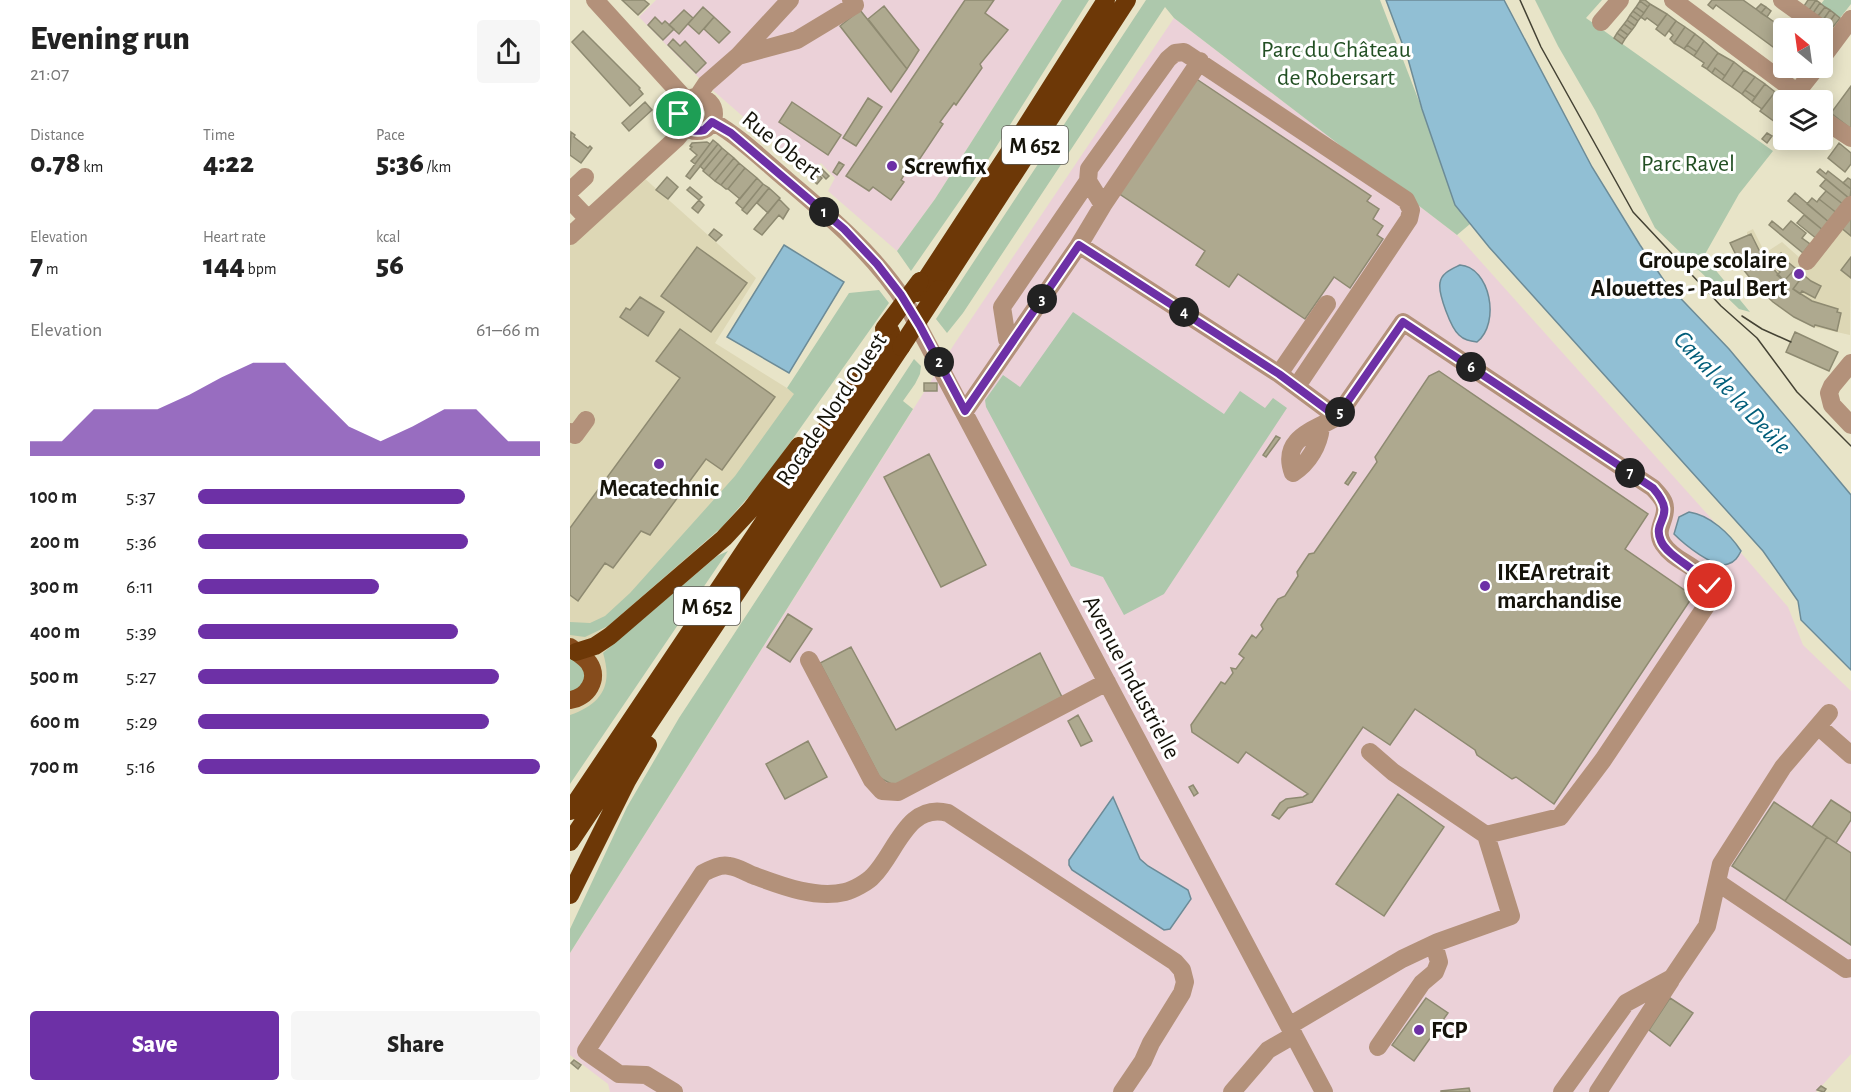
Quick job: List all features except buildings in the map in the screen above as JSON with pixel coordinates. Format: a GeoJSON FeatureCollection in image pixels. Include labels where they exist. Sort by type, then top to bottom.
{"type":"FeatureCollection","features":[{"type":"Feature","properties":{"kind":"highway","name":"M 652"},"geometry":{"type":"LineString","coordinates":[[928,283],[958,230],[1106,0]]}},
{"type":"Feature","properties":{"kind":"highway","name":"Rocade Nord Ouest"},"geometry":{"type":"LineString","coordinates":[[570,811],[928,283],[1128,0]]}},
{"type":"Feature","properties":{"kind":"highway"},"geometry":{"type":"LineString","coordinates":[[573,649],[595,646],[610,636],[707,553],[739,522],[892,336],[928,283]]}},
{"type":"Feature","properties":{"kind":"highway","name":"Rocade Nord Ouest"},"geometry":{"type":"LineString","coordinates":[[570,842],[696,653],[892,336]]}},
{"type":"Feature","properties":{"kind":"highway"},"geometry":{"type":"LineString","coordinates":[[570,895],[624,787],[682,688],[696,653]]}},
{"type":"Feature","properties":{"kind":"main road"},"geometry":{"type":"LineString","coordinates":[[570,700],[585,693],[590,688],[593,677],[589,663],[573,649]]}},
{"type":"Feature","properties":{"kind":"street"},"geometry":{"type":"LineString","coordinates":[[595,0],[692,98],[707,99],[713,106],[712,122],[701,131],[686,128],[679,114],[681,107],[692,98],[738,56],[790,0]]}},
{"type":"Feature","properties":{"kind":"street"},"geometry":{"type":"LineString","coordinates":[[738,56],[797,40],[855,5],[850,0]]}},
{"type":"Feature","properties":{"kind":"street"},"geometry":{"type":"LineString","coordinates":[[1601,22],[1620,0]]}},
{"type":"Feature","properties":{"kind":"street"},"geometry":{"type":"LineString","coordinates":[[1782,0],[1807,18]]}},
{"type":"Feature","properties":{"kind":"street"},"geometry":{"type":"LineString","coordinates":[[1681,2],[1793,90]]}},
{"type":"Feature","properties":{"kind":"street"},"geometry":{"type":"LineString","coordinates":[[1833,29],[1851,19]]}},
{"type":"Feature","properties":{"kind":"street"},"geometry":{"type":"LineString","coordinates":[[1012,342],[1007,339],[1002,307],[1088,181],[1089,169],[1168,59],[1175,53],[1184,52],[1406,200],[1411,210],[1409,219],[1297,386]]}},
{"type":"Feature","properties":{"kind":"street"},"geometry":{"type":"LineString","coordinates":[[965,411],[1079,245],[1103,205],[1200,62]]}},
{"type":"Feature","properties":{"kind":"street","name":"Rue Obert"},"geometry":{"type":"LineString","coordinates":[[712,122],[739,139],[844,229],[894,285]]}},
{"type":"Feature","properties":{"kind":"street"},"geometry":{"type":"LineString","coordinates":[[1833,126],[1851,138]]}},
{"type":"Feature","properties":{"kind":"street"},"geometry":{"type":"LineString","coordinates":[[570,236],[686,128]]}},
{"type":"Feature","properties":{"kind":"street"},"geometry":{"type":"LineString","coordinates":[[570,191],[585,177]]}},
{"type":"Feature","properties":{"kind":"street"},"geometry":{"type":"LineString","coordinates":[[1088,181],[1103,205]]}},
{"type":"Feature","properties":{"kind":"street"},"geometry":{"type":"LineString","coordinates":[[570,200],[588,219]]}},
{"type":"Feature","properties":{"kind":"street"},"geometry":{"type":"LineString","coordinates":[[1807,261],[1851,205]]}},
{"type":"Feature","properties":{"kind":"street"},"geometry":{"type":"LineString","coordinates":[[1079,245],[1279,374],[1337,417]]}},
{"type":"Feature","properties":{"kind":"street","name":"Avenue Industrielle"},"geometry":{"type":"LineString","coordinates":[[894,285],[920,326],[1324,1092]]}},
{"type":"Feature","properties":{"kind":"street"},"geometry":{"type":"LineString","coordinates":[[1279,374],[1327,304]]}},
{"type":"Feature","properties":{"kind":"street"},"geometry":{"type":"LineString","coordinates":[[1321,427],[1337,417],[1403,322],[1653,488],[1666,508],[1659,532],[1661,541],[1666,549],[1703,576],[1710,586],[1712,597],[1603,760],[1560,817],[1486,835]]}},
{"type":"Feature","properties":{"kind":"street"},"geometry":{"type":"LineString","coordinates":[[1851,363],[1832,386],[1829,396],[1832,405],[1851,425]]}},
{"type":"Feature","properties":{"kind":"street"},"geometry":{"type":"LineString","coordinates":[[570,432],[575,435],[586,420]]}},
{"type":"Feature","properties":{"kind":"street"},"geometry":{"type":"LineString","coordinates":[[809,660],[872,780],[882,791],[898,792],[1107,682]]}},
{"type":"Feature","properties":{"kind":"street"},"geometry":{"type":"LineString","coordinates":[[1598,1092],[1707,926],[1721,864],[1783,767],[1823,719],[1851,755]]}},
{"type":"Feature","properties":{"kind":"street"},"geometry":{"type":"LineString","coordinates":[[1232,1092],[1268,1050],[1291,1031],[1388,966],[1434,944],[1510,916],[1486,835],[1393,772],[1370,752]]}},
{"type":"Feature","properties":{"kind":"street"},"geometry":{"type":"LineString","coordinates":[[674,1092],[646,1075],[621,1083],[586,1051],[703,873],[714,867],[729,866],[783,886],[812,893],[846,892],[873,877],[910,825],[923,813],[936,810],[948,813],[1175,962],[1182,970],[1185,982],[1182,993],[1151,1043],[1143,1061],[1122,1092]]}},
{"type":"Feature","properties":{"kind":"street"},"geometry":{"type":"LineString","coordinates":[[1717,882],[1846,969],[1851,968]]}},
{"type":"Feature","properties":{"kind":"street"},"geometry":{"type":"LineString","coordinates":[[1378,1047],[1422,983],[1435,972],[1439,962],[1434,944]]}},
{"type":"Feature","properties":{"kind":"street"},"geometry":{"type":"LineString","coordinates":[[1562,1092],[1626,1003],[1671,978]]}},
{"type":"Feature","properties":{"kind":"shaded area"},"geometry":{"type":"Polygon","coordinates":[[[656,0],[1062,0],[935,199],[897,251],[828,191],[835,178],[821,163],[809,174],[701,80],[639,17],[656,0]]]}},
{"type":"Feature","properties":{"kind":"shaded area"},"geometry":{"type":"Polygon","coordinates":[[[1174,18],[1457,235],[1788,607],[1803,645],[1851,691],[1851,1054],[1816,1092],[610,1092],[608,1084],[570,1055],[570,953],[955,343],[1174,18]]]}},
{"type":"Feature","properties":{"kind":"shaded area"},"geometry":{"type":"Polygon","coordinates":[[[643,177],[756,278],[715,343],[795,393],[570,751],[570,244],[643,177]]]}},
{"type":"Feature","properties":{"kind":"shaded area","name":"Groupe scolaire Alouettes - Paul Bert"},"geometry":{"type":"Polygon","coordinates":[[[1851,213],[1850,335],[1814,327],[1794,317],[1773,302],[1750,279],[1730,243],[1747,236],[1747,232],[1753,229],[1765,253],[1782,242],[1800,258],[1851,213]]]}},
{"type":"Feature","properties":{"kind":"green space"},"geometry":{"type":"Polygon","coordinates":[[[1062,0],[1089,0],[986,163],[911,271],[897,251],[935,199],[1062,0]]]}},
{"type":"Feature","properties":{"kind":"green space","name":"Parc du Château de Robersart"},"geometry":{"type":"Polygon","coordinates":[[[1146,0],[1380,0],[1422,109],[1455,205],[1470,224],[1457,235],[1174,18],[1165,7],[963,313],[947,333],[936,319],[1146,0]]]}},
{"type":"Feature","properties":{"kind":"green space","name":"Parc Ravel"},"geometry":{"type":"Polygon","coordinates":[[[1535,0],[1602,0],[1586,18],[1773,151],[1739,194],[1704,256],[1750,312],[1739,309],[1655,228],[1595,110],[1558,46],[1535,0]]]}},
{"type":"Feature","properties":{"kind":"green space"},"geometry":{"type":"Polygon","coordinates":[[[1824,0],[1851,0],[1851,4],[1840,18],[1821,4],[1824,0]]]}},
{"type":"Feature","properties":{"kind":"green space"},"geometry":{"type":"Polygon","coordinates":[[[879,290],[889,303],[765,478],[722,527],[608,626],[585,637],[570,635],[570,622],[590,623],[605,616],[630,593],[735,476],[794,394],[787,388],[849,293],[879,290]]]}},
{"type":"Feature","properties":{"kind":"green space"},"geometry":{"type":"Polygon","coordinates":[[[1073,312],[1224,414],[1240,391],[1265,408],[1273,398],[1287,408],[1164,594],[1124,615],[1103,577],[1071,566],[986,407],[985,400],[1003,375],[1020,387],[1073,312]]]}},
{"type":"Feature","properties":{"kind":"green space"},"geometry":{"type":"Polygon","coordinates":[[[914,359],[921,366],[920,374],[903,401],[913,409],[570,953],[570,929],[627,807],[679,718],[914,359]]]}},
{"type":"Feature","properties":{"kind":"green space"},"geometry":{"type":"Polygon","coordinates":[[[728,551],[570,784],[570,715],[590,705],[602,692],[607,675],[603,653],[717,556],[728,551]]]}},
{"type":"Feature","properties":{"kind":"green space"},"geometry":{"type":"Polygon","coordinates":[[[570,656],[584,670],[585,684],[570,695],[570,656]]]}},
{"type":"Feature","properties":{"kind":"water","name":"Canal de la Deûle"},"geometry":{"type":"Polygon","coordinates":[[[1386,0],[1504,0],[1592,167],[1665,282],[1729,349],[1851,495],[1851,670],[1801,620],[1798,601],[1763,551],[1489,247],[1455,205],[1422,109],[1408,59],[1386,0]]]}},
{"type":"Feature","properties":{"kind":"water"},"geometry":{"type":"Polygon","coordinates":[[[784,245],[844,282],[789,373],[727,337],[784,245]]]}},
{"type":"Feature","properties":{"kind":"water"},"geometry":{"type":"Polygon","coordinates":[[[1460,265],[1470,268],[1479,275],[1489,297],[1489,322],[1477,342],[1461,337],[1456,331],[1441,295],[1442,277],[1460,265]]]}},
{"type":"Feature","properties":{"kind":"water"},"geometry":{"type":"Polygon","coordinates":[[[1689,512],[1712,521],[1731,538],[1741,551],[1734,561],[1722,565],[1715,563],[1700,555],[1674,534],[1679,517],[1689,512]]]}},
{"type":"Feature","properties":{"kind":"water"},"geometry":{"type":"Polygon","coordinates":[[[1113,797],[1140,859],[1188,890],[1191,899],[1170,929],[1164,930],[1072,870],[1069,865],[1069,860],[1113,797]]]}},
{"type":"Feature","properties":{"kind":"tram line"},"geometry":{"type":"LineString","coordinates":[[1520,0],[1541,47],[1633,212],[1721,306],[1757,338],[1797,392],[1851,446]]}},
{"type":"Feature","properties":{"kind":"tram line"},"geometry":{"type":"LineString","coordinates":[[1742,316],[1762,329],[1791,342]]}},
{"type":"Feature","properties":{"kind":"place","name":"Screwfix"},"geometry":{"type":"Point","coordinates":[892,166]}},
{"type":"Feature","properties":{"kind":"place","name":"Groupe scolaire Alouettes - Paul Bert"},"geometry":{"type":"Point","coordinates":[1799,274]}},
{"type":"Feature","properties":{"kind":"place","name":"Mecatechnic"},"geometry":{"type":"Point","coordinates":[659,464]}},
{"type":"Feature","properties":{"kind":"place","name":"IKEA retrait marchandise"},"geometry":{"type":"Point","coordinates":[1485,586]}},
{"type":"Feature","properties":{"kind":"place","name":"FCP"},"geometry":{"type":"Point","coordinates":[1419,1030]}},
{"type":"Feature","properties":{"kind":"route"},"geometry":{"type":"LineString","coordinates":[[679,114],[680,120],[688,129],[704,130],[712,122],[731,133],[850,235],[877,264],[908,305],[965,411],[1079,245],[1279,374],[1337,417],[1403,322],[1653,488],[1666,508],[1659,532],[1661,541],[1666,549],[1703,576],[1710,586]]}}]}
